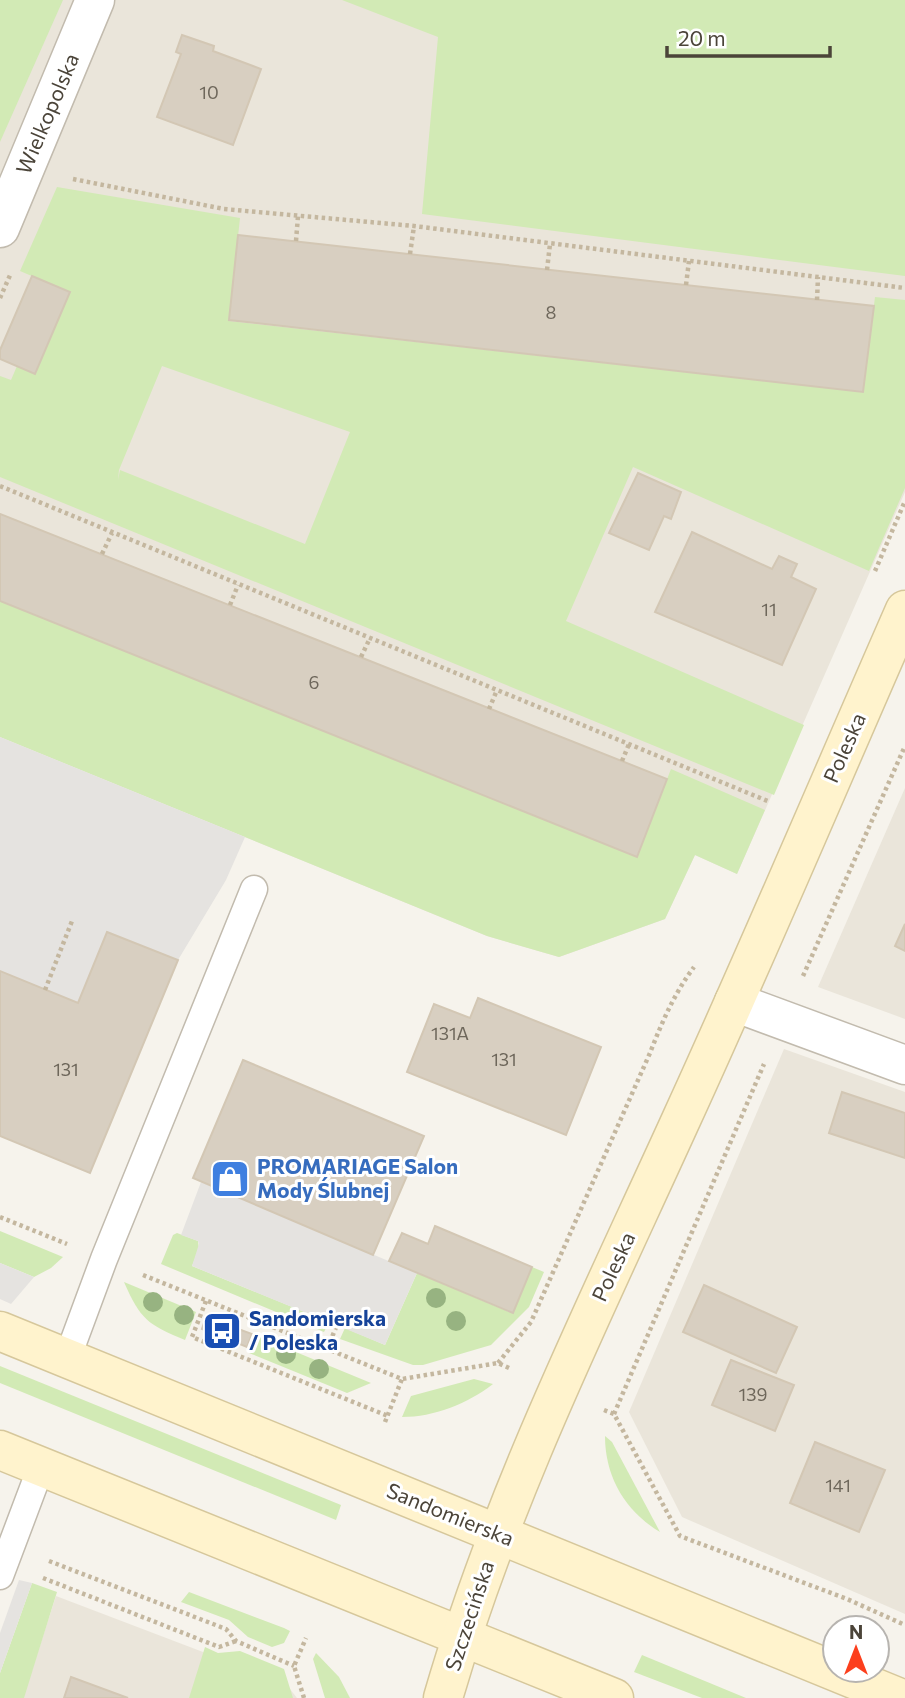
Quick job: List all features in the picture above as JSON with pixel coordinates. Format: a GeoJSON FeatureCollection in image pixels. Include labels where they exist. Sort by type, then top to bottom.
{"type":"FeatureCollection","features":[{"type":"Feature","properties":{"kind":"street","name":"Wielkopolska"},"geometry":{"type":"LineString","coordinates":[[0,228],[95,0]]}},
{"type":"Feature","properties":{"kind":"street","name":"Poleska"},"geometry":{"type":"LineString","coordinates":[[497,1534],[572,1358],[734,1002],[905,610]]}},
{"type":"Feature","properties":{"kind":"street"},"geometry":{"type":"LineString","coordinates":[[734,1002],[905,1065]]}},
{"type":"Feature","properties":{"kind":"street","name":"Sandomierska"},"geometry":{"type":"LineString","coordinates":[[0,1331],[900,1698]]}},
{"type":"Feature","properties":{"kind":"street"},"geometry":{"type":"LineString","coordinates":[[0,1450],[614,1698]]}},
{"type":"Feature","properties":{"kind":"street","name":"Szczecińska"},"geometry":{"type":"LineString","coordinates":[[443,1698],[497,1534]]}},
{"type":"Feature","properties":{"kind":"lane"},"geometry":{"type":"LineString","coordinates":[[67,1359],[104,1259],[254,890]]}},
{"type":"Feature","properties":{"kind":"lane"},"geometry":{"type":"LineString","coordinates":[[5,1562],[41,1466]]}},
{"type":"Feature","properties":{"kind":"path"},"geometry":{"type":"LineString","coordinates":[[68,177],[224,209],[414,226],[905,288]]}},
{"type":"Feature","properties":{"kind":"path"},"geometry":{"type":"LineString","coordinates":[[296,241],[299,216]]}},
{"type":"Feature","properties":{"kind":"path"},"geometry":{"type":"LineString","coordinates":[[410,254],[414,226]]}},
{"type":"Feature","properties":{"kind":"path"},"geometry":{"type":"LineString","coordinates":[[547,270],[550,244]]}},
{"type":"Feature","properties":{"kind":"path"},"geometry":{"type":"LineString","coordinates":[[686,285],[689,261]]}},
{"type":"Feature","properties":{"kind":"path"},"geometry":{"type":"LineString","coordinates":[[817,300],[818,277]]}},
{"type":"Feature","properties":{"kind":"path"},"geometry":{"type":"LineString","coordinates":[[0,497],[2,487],[776,804]]}},
{"type":"Feature","properties":{"kind":"path"},"geometry":{"type":"LineString","coordinates":[[102,554],[112,533]]}},
{"type":"Feature","properties":{"kind":"path"},"geometry":{"type":"LineString","coordinates":[[230,604],[238,585]]}},
{"type":"Feature","properties":{"kind":"path"},"geometry":{"type":"LineString","coordinates":[[361,657],[370,638]]}},
{"type":"Feature","properties":{"kind":"path"},"geometry":{"type":"LineString","coordinates":[[489,709],[497,690]]}},
{"type":"Feature","properties":{"kind":"path"},"geometry":{"type":"LineString","coordinates":[[622,761],[629,744]]}},
{"type":"Feature","properties":{"kind":"path"},"geometry":{"type":"LineString","coordinates":[[614,1414],[783,1020],[905,746]]}},
{"type":"Feature","properties":{"kind":"path"},"geometry":{"type":"LineString","coordinates":[[46,990],[72,921]]}},
{"type":"Feature","properties":{"kind":"path"},"geometry":{"type":"LineString","coordinates":[[0,1217],[402,1379],[498,1363],[509,1368]]}},
{"type":"Feature","properties":{"kind":"path"},"geometry":{"type":"LineString","coordinates":[[206,1301],[192,1337],[388,1416]]}},
{"type":"Feature","properties":{"kind":"path"},"geometry":{"type":"LineString","coordinates":[[327,1349],[337,1325]]}},
{"type":"Feature","properties":{"kind":"path"},"geometry":{"type":"LineString","coordinates":[[386,1422],[402,1379]]}},
{"type":"Feature","properties":{"kind":"path"},"geometry":{"type":"LineString","coordinates":[[604,1410],[614,1414],[679,1539],[847,1599],[905,1625]]}},
{"type":"Feature","properties":{"kind":"path"},"geometry":{"type":"LineString","coordinates":[[5,1562],[219,1647],[236,1641]]}},
{"type":"Feature","properties":{"kind":"path"},"geometry":{"type":"LineString","coordinates":[[5,1562],[226,1629],[236,1641],[295,1665]]}},
{"type":"Feature","properties":{"kind":"path"},"geometry":{"type":"LineString","coordinates":[[304,1698],[295,1665],[306,1637]]}},
{"type":"Feature","properties":{"kind":"shaded area"},"geometry":{"type":"Polygon","coordinates":[[[0,0],[905,0],[905,492],[737,874],[695,855],[665,919],[559,957],[487,936],[0,737],[0,0]]]}},
{"type":"Feature","properties":{"kind":"shaded area"},"geometry":{"type":"Polygon","coordinates":[[[0,737],[245,837],[226,880],[178,960],[107,932],[78,1003],[0,971],[0,737]]]}},
{"type":"Feature","properties":{"kind":"shaded area"},"geometry":{"type":"Polygon","coordinates":[[[905,788],[905,1019],[818,987],[905,788]]]}},
{"type":"Feature","properties":{"kind":"shaded area"},"geometry":{"type":"Polygon","coordinates":[[[784,1049],[905,1092],[905,1614],[682,1517],[629,1412],[784,1049]]]}},
{"type":"Feature","properties":{"kind":"shaded area"},"geometry":{"type":"Polygon","coordinates":[[[201,1182],[417,1273],[385,1345],[192,1266],[198,1241],[181,1235],[201,1182]]]}},
{"type":"Feature","properties":{"kind":"shaded area"},"geometry":{"type":"Polygon","coordinates":[[[0,1263],[34,1277],[11,1304],[0,1299],[0,1263]]]}},
{"type":"Feature","properties":{"kind":"shaded area"},"geometry":{"type":"Polygon","coordinates":[[[19,1580],[32,1583],[0,1673],[0,1633],[19,1580]]]}},
{"type":"Feature","properties":{"kind":"shaded area"},"geometry":{"type":"Polygon","coordinates":[[[56,1596],[203,1652],[290,1689],[297,1698],[23,1698],[56,1596]]]}},
{"type":"Feature","properties":{"kind":"green space"},"geometry":{"type":"Polygon","coordinates":[[[0,0],[63,0],[0,142],[0,0]]]}},
{"type":"Feature","properties":{"kind":"green space"},"geometry":{"type":"Polygon","coordinates":[[[342,0],[905,0],[905,276],[422,214],[438,37],[342,0]]]}},
{"type":"Feature","properties":{"kind":"green space"},"geometry":{"type":"Polygon","coordinates":[[[57,187],[240,218],[229,321],[863,392],[875,297],[905,300],[905,488],[869,571],[633,467],[566,621],[804,725],[774,795],[0,477],[0,376],[11,380],[17,366],[35,373],[69,292],[20,271],[57,187]],[[162,366],[119,470],[118,480],[120,470],[305,544],[350,432],[162,366]]]}},
{"type":"Feature","properties":{"kind":"green space"},"geometry":{"type":"Polygon","coordinates":[[[0,601],[637,856],[671,769],[765,810],[737,874],[695,855],[665,919],[559,957],[487,936],[0,737],[0,601]]]}},
{"type":"Feature","properties":{"kind":"green space"},"geometry":{"type":"Polygon","coordinates":[[[0,1231],[63,1257],[51,1268],[34,1277],[0,1263],[0,1231]]]}},
{"type":"Feature","properties":{"kind":"green space"},"geometry":{"type":"Polygon","coordinates":[[[177,1233],[198,1241],[199,1249],[192,1266],[329,1322],[324,1332],[161,1264],[173,1235],[177,1233]]]}},
{"type":"Feature","properties":{"kind":"green space"},"geometry":{"type":"Polygon","coordinates":[[[532,1267],[544,1272],[529,1307],[491,1345],[423,1365],[413,1365],[340,1339],[345,1328],[385,1345],[417,1273],[512,1313],[532,1267]]]}},
{"type":"Feature","properties":{"kind":"green space"},"geometry":{"type":"Polygon","coordinates":[[[124,1282],[196,1312],[185,1340],[162,1330],[147,1319],[135,1305],[124,1282]]]}},
{"type":"Feature","properties":{"kind":"green space"},"geometry":{"type":"Polygon","coordinates":[[[252,1334],[371,1383],[347,1393],[249,1353],[247,1347],[252,1334]]]}},
{"type":"Feature","properties":{"kind":"green space"},"geometry":{"type":"Polygon","coordinates":[[[0,1366],[341,1505],[336,1520],[0,1383],[0,1366]]]}},
{"type":"Feature","properties":{"kind":"green space"},"geometry":{"type":"Polygon","coordinates":[[[474,1379],[493,1384],[450,1408],[426,1415],[402,1417],[411,1396],[474,1379]]]}},
{"type":"Feature","properties":{"kind":"green space"},"geometry":{"type":"Polygon","coordinates":[[[605,1436],[612,1442],[660,1532],[637,1514],[619,1492],[609,1465],[605,1436]]]}},
{"type":"Feature","properties":{"kind":"green space"},"geometry":{"type":"Polygon","coordinates":[[[32,1583],[57,1592],[24,1698],[0,1698],[0,1673],[32,1583]]]}},
{"type":"Feature","properties":{"kind":"green space"},"geometry":{"type":"Polygon","coordinates":[[[189,1592],[290,1631],[284,1643],[272,1647],[248,1637],[229,1620],[181,1602],[189,1592]]]}},
{"type":"Feature","properties":{"kind":"green space"},"geometry":{"type":"Polygon","coordinates":[[[205,1647],[218,1653],[240,1651],[284,1669],[293,1698],[189,1698],[205,1647]]]}},
{"type":"Feature","properties":{"kind":"green space"},"geometry":{"type":"Polygon","coordinates":[[[316,1653],[339,1677],[350,1698],[325,1698],[313,1659],[316,1653]]]}},
{"type":"Feature","properties":{"kind":"green space"},"geometry":{"type":"Polygon","coordinates":[[[642,1655],[746,1698],[702,1698],[634,1672],[642,1655]]]}},
{"type":"Feature","properties":{"kind":"building"},"geometry":{"type":"Polygon","coordinates":[[[182,35],[214,46],[213,51],[261,69],[233,145],[157,117],[181,54],[176,52],[182,35]]]}},
{"type":"Feature","properties":{"kind":"building"},"geometry":{"type":"Polygon","coordinates":[[[238,235],[874,306],[863,392],[229,320],[238,235]]]}},
{"type":"Feature","properties":{"kind":"building"},"geometry":{"type":"Polygon","coordinates":[[[32,276],[70,292],[35,374],[0,359],[0,350],[32,276]]]}},
{"type":"Feature","properties":{"kind":"building"},"geometry":{"type":"Polygon","coordinates":[[[638,473],[681,492],[671,519],[664,516],[649,550],[609,533],[638,473]]]}},
{"type":"Feature","properties":{"kind":"building"},"geometry":{"type":"Polygon","coordinates":[[[0,514],[667,779],[637,857],[0,601],[0,514]]]}},
{"type":"Feature","properties":{"kind":"building"},"geometry":{"type":"Polygon","coordinates":[[[692,532],[772,569],[779,556],[797,564],[791,577],[816,589],[782,665],[655,612],[692,532]]]}},
{"type":"Feature","properties":{"kind":"building"},"geometry":{"type":"Polygon","coordinates":[[[905,924],[905,951],[895,946],[905,924]]]}},
{"type":"Feature","properties":{"kind":"building"},"geometry":{"type":"Polygon","coordinates":[[[107,932],[178,960],[90,1173],[0,1136],[0,971],[78,1003],[107,932]]]}},
{"type":"Feature","properties":{"kind":"building"},"geometry":{"type":"Polygon","coordinates":[[[478,998],[601,1047],[566,1135],[407,1072],[434,1004],[470,1018],[478,998]]]}},
{"type":"Feature","properties":{"kind":"building"},"geometry":{"type":"Polygon","coordinates":[[[243,1060],[424,1136],[373,1255],[193,1178],[243,1060]]]}},
{"type":"Feature","properties":{"kind":"building"},"geometry":{"type":"Polygon","coordinates":[[[842,1092],[905,1113],[905,1158],[829,1133],[842,1092]]]}},
{"type":"Feature","properties":{"kind":"building"},"geometry":{"type":"Polygon","coordinates":[[[435,1226],[532,1267],[513,1313],[389,1261],[402,1233],[428,1244],[435,1226]]]}},
{"type":"Feature","properties":{"kind":"building"},"geometry":{"type":"Polygon","coordinates":[[[704,1285],[797,1327],[776,1373],[683,1332],[704,1285]]]}},
{"type":"Feature","properties":{"kind":"building"},"geometry":{"type":"Polygon","coordinates":[[[206,1317],[252,1334],[247,1347],[202,1329],[206,1317]]]}},
{"type":"Feature","properties":{"kind":"building"},"geometry":{"type":"Polygon","coordinates":[[[731,1360],[794,1385],[775,1431],[712,1405],[731,1360]]]}},
{"type":"Feature","properties":{"kind":"building"},"geometry":{"type":"Polygon","coordinates":[[[815,1442],[885,1470],[859,1532],[790,1503],[815,1442]]]}},
{"type":"Feature","properties":{"kind":"building"},"geometry":{"type":"Polygon","coordinates":[[[71,1677],[128,1698],[64,1698],[71,1677]]]}},
{"type":"Feature","properties":{"kind":"place","name":"PROMARIAGE Salon Mody Ślubnej"},"geometry":{"type":"Point","coordinates":[230,1179]}},
{"type":"Feature","properties":{"kind":"place","name":"Sandomierska / Poleska"},"geometry":{"type":"Point","coordinates":[222,1331]}}]}
